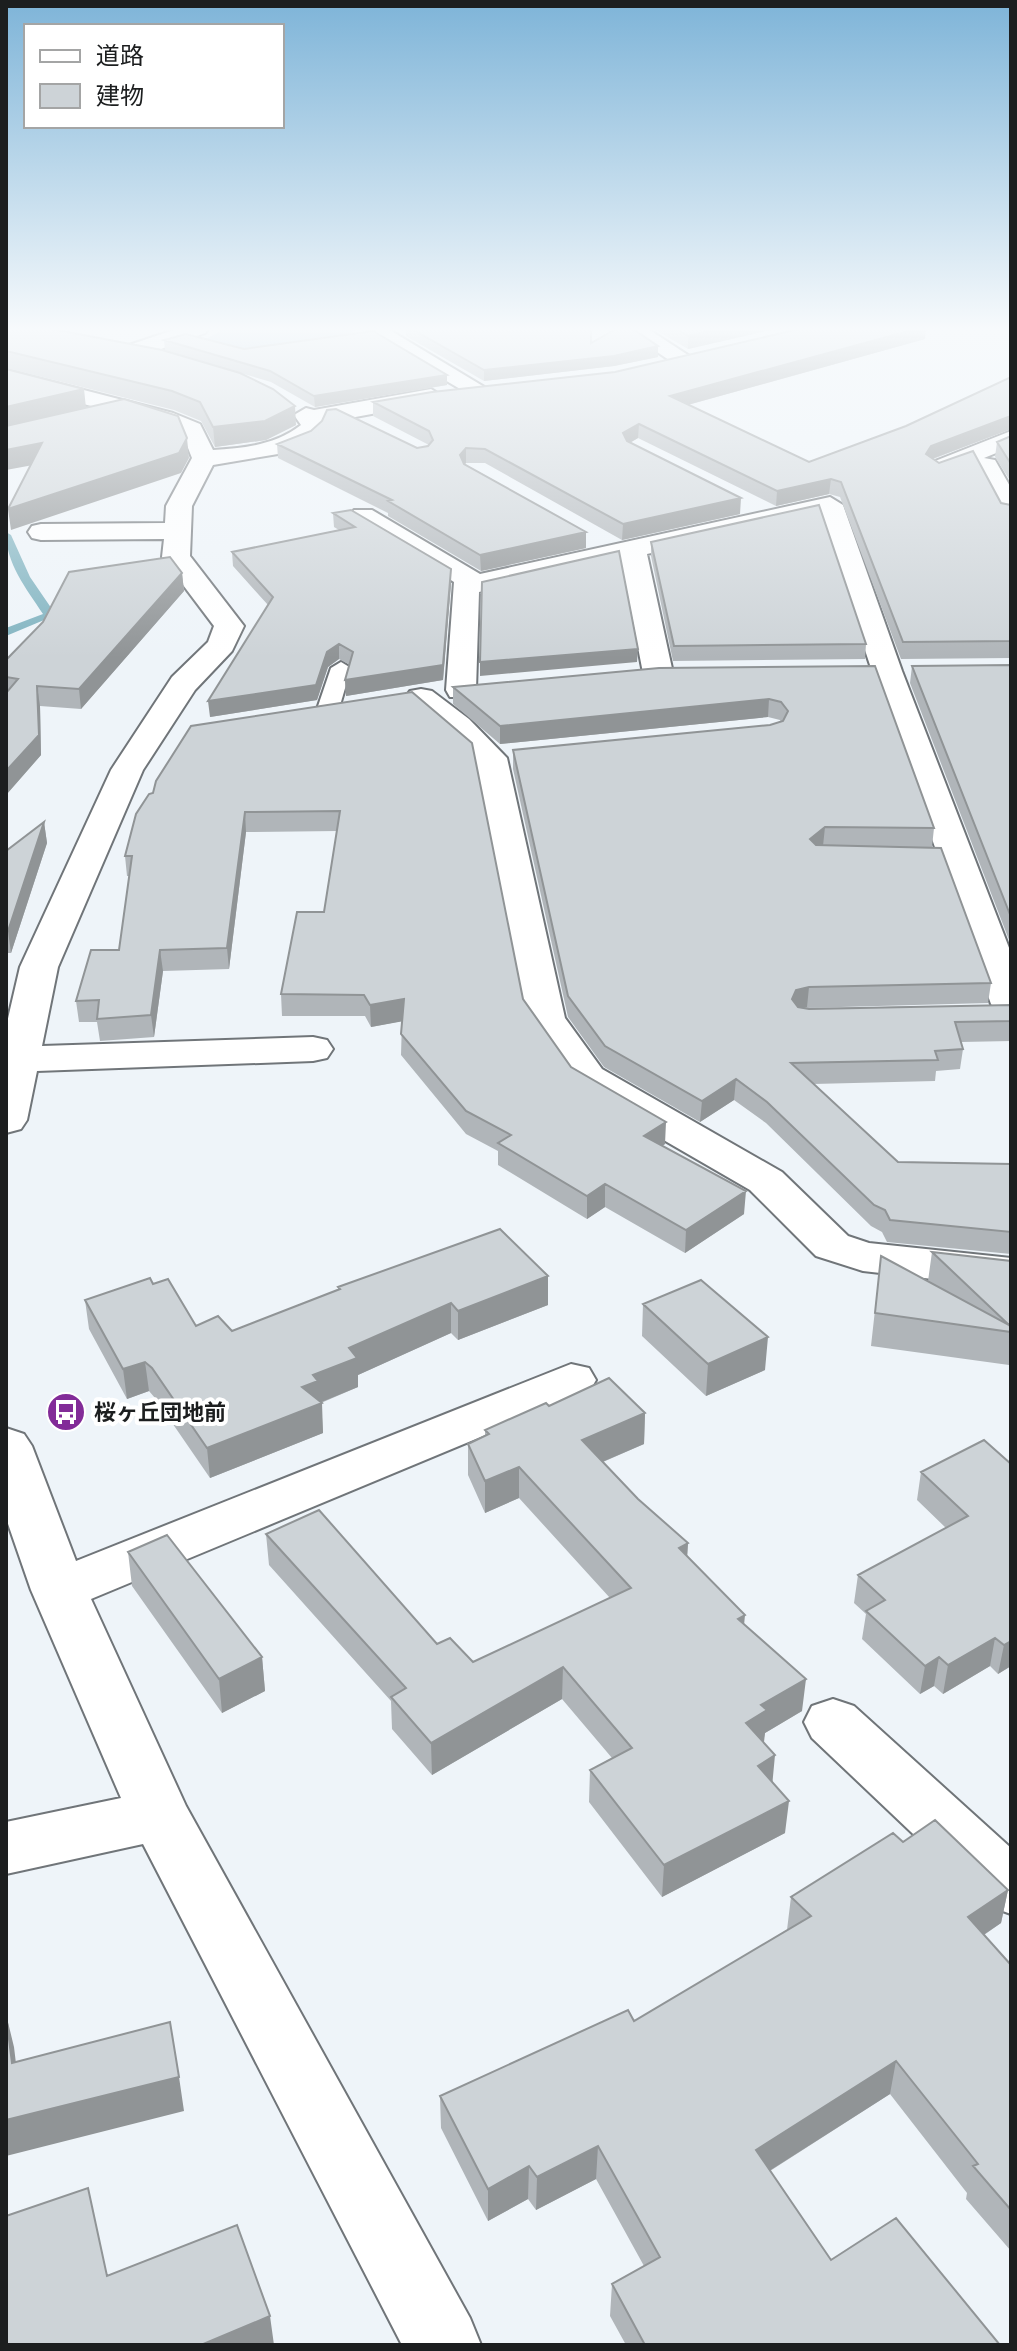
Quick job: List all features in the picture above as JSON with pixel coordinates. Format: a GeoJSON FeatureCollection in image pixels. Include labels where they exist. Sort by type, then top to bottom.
{"type":"FeatureCollection","features":[{"type":"Feature","properties":{"kind":"street"},"geometry":{"type":"LineString","coordinates":[[7,1106],[39,967],[127,770],[183,684],[222,645],[229,626],[176,557],[179,506],[204,458],[196,439]]}},
{"type":"Feature","properties":{"kind":"street"},"geometry":{"type":"LineString","coordinates":[[204,458],[272,451],[297,439]]}},
{"type":"Feature","properties":{"kind":"street"},"geometry":{"type":"LineString","coordinates":[[939,468],[1009,439]]}},
{"type":"Feature","properties":{"kind":"street"},"geometry":{"type":"LineString","coordinates":[[986,465],[1011,511]]}},
{"type":"Feature","properties":{"kind":"street"},"geometry":{"type":"LineString","coordinates":[[733,497],[774,518]]}},
{"type":"Feature","properties":{"kind":"street"},"geometry":{"type":"LineString","coordinates":[[1011,1004],[941,857],[887,671],[830,505],[465,586],[476,688],[405,700],[458,726],[506,756],[545,1019],[587,1078],[755,1173],[832,1246],[863,1257],[1011,1273]]}},
{"type":"Feature","properties":{"kind":"street"},"geometry":{"type":"LineString","coordinates":[[363,516],[476,584]]}},
{"type":"Feature","properties":{"kind":"street"},"geometry":{"type":"LineString","coordinates":[[579,530],[625,550]]}},
{"type":"Feature","properties":{"kind":"street"},"geometry":{"type":"LineString","coordinates":[[41,532],[178,531]]}},
{"type":"Feature","properties":{"kind":"street"},"geometry":{"type":"LineString","coordinates":[[625,550],[658,673]]}},
{"type":"Feature","properties":{"kind":"street"},"geometry":{"type":"LineString","coordinates":[[312,715],[358,708]]}},
{"type":"Feature","properties":{"kind":"street"},"geometry":{"type":"LineString","coordinates":[[148,739],[193,732]]}},
{"type":"Feature","properties":{"kind":"street"},"geometry":{"type":"LineString","coordinates":[[19,1059],[313,1049]]}},
{"type":"Feature","properties":{"kind":"street"},"geometry":{"type":"LineString","coordinates":[[59,1590],[571,1380]]}},
{"type":"Feature","properties":{"kind":"street"},"geometry":{"type":"LineString","coordinates":[[6,1446],[59,1590],[159,1815],[443,2345]]}},
{"type":"Feature","properties":{"kind":"street"},"geometry":{"type":"LineString","coordinates":[[833,1722],[1011,1887]]}},
{"type":"Feature","properties":{"kind":"street"},"geometry":{"type":"LineString","coordinates":[[6,1848],[159,1815]]}},
{"type":"Feature","properties":{"kind":"lane"},"geometry":{"type":"LineString","coordinates":[[312,715],[341,668]]}},
{"type":"Feature","properties":{"kind":"lane"},"geometry":{"type":"LineString","coordinates":[[980,1014],[1011,1014]]}},
{"type":"Feature","properties":{"kind":"building"},"geometry":{"type":"Polygon","coordinates":[[[6,439],[187,439],[179,453],[8,509],[42,443],[6,450],[6,439]]]}},
{"type":"Feature","properties":{"kind":"building"},"geometry":{"type":"Polygon","coordinates":[[[291,439],[398,439],[417,448],[428,446],[433,440],[626,439],[741,498],[623,524],[485,449],[466,448],[460,455],[464,464],[586,532],[480,555],[388,501],[392,500],[277,444],[291,439]]]}},
{"type":"Feature","properties":{"kind":"building"},"geometry":{"type":"Polygon","coordinates":[[[669,439],[760,439],[809,462],[872,439],[950,439],[931,446],[926,454],[939,463],[973,451],[1001,503],[1011,505],[1011,641],[903,642],[841,482],[831,479],[777,491],[669,439]]]}},
{"type":"Feature","properties":{"kind":"building"},"geometry":{"type":"Polygon","coordinates":[[[1011,439],[1011,464],[997,442],[1011,439]]]}},
{"type":"Feature","properties":{"kind":"building"},"geometry":{"type":"Polygon","coordinates":[[[819,505],[866,644],[674,646],[651,542],[819,505]]]}},
{"type":"Feature","properties":{"kind":"building"},"geometry":{"type":"Polygon","coordinates":[[[351,510],[451,569],[443,665],[345,680],[353,652],[339,644],[327,652],[316,685],[208,701],[273,597],[232,552],[355,527],[333,513],[351,510]]]}},
{"type":"Feature","properties":{"kind":"building"},"geometry":{"type":"Polygon","coordinates":[[[619,551],[638,649],[480,662],[482,582],[619,551]]]}},
{"type":"Feature","properties":{"kind":"building"},"geometry":{"type":"Polygon","coordinates":[[[170,557],[182,573],[79,689],[37,686],[39,735],[6,771],[6,693],[18,679],[6,677],[6,660],[43,622],[69,572],[170,557]]]}},
{"type":"Feature","properties":{"kind":"building"},"geometry":{"type":"Polygon","coordinates":[[[1011,665],[1011,917],[912,666],[1011,665]]]}},
{"type":"Feature","properties":{"kind":"building"},"geometry":{"type":"Polygon","coordinates":[[[875,666],[934,828],[825,827],[810,839],[816,845],[941,848],[991,983],[809,987],[796,990],[792,999],[798,1007],[809,1009],[1011,1005],[1011,1021],[955,1022],[963,1049],[935,1051],[938,1060],[791,1063],[898,1162],[1011,1164],[1011,1232],[890,1220],[885,1210],[874,1205],[767,1102],[736,1079],[702,1101],[605,1046],[568,996],[513,750],[770,725],[783,721],[788,711],[781,702],[769,699],[500,726],[453,687],[659,668],[875,666]]]}},
{"type":"Feature","properties":{"kind":"building"},"geometry":{"type":"Polygon","coordinates":[[[412,692],[472,743],[523,999],[571,1067],[666,1122],[644,1136],[746,1191],[686,1230],[605,1184],[587,1196],[498,1143],[511,1135],[466,1111],[401,1034],[404,999],[370,1005],[364,995],[281,994],[297,912],[324,912],[340,811],[245,812],[227,948],[160,950],[151,1015],[97,1019],[99,1000],[76,1001],[91,950],[119,950],[132,856],[125,856],[136,814],[149,794],[153,793],[156,781],[191,726],[412,692]]]}},
{"type":"Feature","properties":{"kind":"building"},"geometry":{"type":"Polygon","coordinates":[[[44,822],[8,931],[6,931],[6,851],[44,822]]]}},
{"type":"Feature","properties":{"kind":"building"},"geometry":{"type":"Polygon","coordinates":[[[500,1229],[548,1276],[458,1311],[451,1303],[349,1348],[357,1358],[313,1375],[318,1381],[302,1387],[322,1403],[207,1448],[152,1368],[145,1362],[123,1369],[85,1300],[150,1278],[153,1284],[168,1279],[196,1326],[218,1316],[232,1331],[340,1289],[338,1287],[500,1229]]]}},
{"type":"Feature","properties":{"kind":"building"},"geometry":{"type":"Polygon","coordinates":[[[932,1252],[1011,1261],[1009,1325],[932,1252]]]}},
{"type":"Feature","properties":{"kind":"building"},"geometry":{"type":"Polygon","coordinates":[[[881,1256],[1011,1326],[1011,1332],[875,1313],[881,1256]]]}},
{"type":"Feature","properties":{"kind":"building"},"geometry":{"type":"Polygon","coordinates":[[[701,1280],[768,1337],[708,1364],[643,1304],[701,1280]]]}},
{"type":"Feature","properties":{"kind":"building"},"geometry":{"type":"Polygon","coordinates":[[[609,1378],[645,1413],[582,1440],[638,1499],[688,1543],[679,1548],[745,1615],[738,1619],[806,1679],[761,1705],[767,1710],[746,1723],[775,1755],[758,1766],[789,1801],[664,1865],[590,1770],[632,1748],[563,1667],[431,1743],[391,1697],[406,1688],[266,1534],[319,1510],[437,1644],[450,1638],[473,1662],[631,1588],[519,1467],[485,1481],[468,1444],[489,1434],[485,1430],[546,1403],[549,1406],[609,1378]]]}},
{"type":"Feature","properties":{"kind":"building"},"geometry":{"type":"Polygon","coordinates":[[[984,1440],[1011,1464],[1011,1641],[1004,1645],[995,1638],[948,1665],[939,1657],[925,1666],[866,1611],[885,1600],[858,1575],[968,1516],[921,1472],[984,1440]]]}},
{"type":"Feature","properties":{"kind":"building"},"geometry":{"type":"Polygon","coordinates":[[[167,1535],[262,1657],[219,1679],[128,1552],[167,1535]]]}},
{"type":"Feature","properties":{"kind":"building"},"geometry":{"type":"Polygon","coordinates":[[[935,1820],[1008,1890],[968,1917],[1011,1965],[1011,2210],[973,2166],[978,2164],[896,2061],[756,2150],[831,2260],[896,2218],[1000,2345],[645,2345],[612,2284],[660,2257],[598,2146],[537,2177],[529,2166],[488,2189],[440,2096],[628,2010],[634,2021],[811,1916],[791,1897],[893,1833],[903,1842],[935,1820]]]}},
{"type":"Feature","properties":{"kind":"building"},"geometry":{"type":"Polygon","coordinates":[[[6,2015],[12,2063],[170,2022],[179,2077],[6,2120],[6,2015]]]}},
{"type":"Feature","properties":{"kind":"building"},"geometry":{"type":"Polygon","coordinates":[[[88,2188],[107,2276],[237,2225],[270,2316],[201,2345],[6,2345],[6,2216],[88,2188]]]}},
{"type":"Feature","properties":{"kind":"waterway"},"geometry":{"type":"LineString","coordinates":[[6,535],[24,577],[50,615],[6,632]]}},
{"type":"Feature","properties":{"kind":"place","name":"桜ヶ丘団地前"},"geometry":{"type":"Point","coordinates":[66,1412]}}]}
